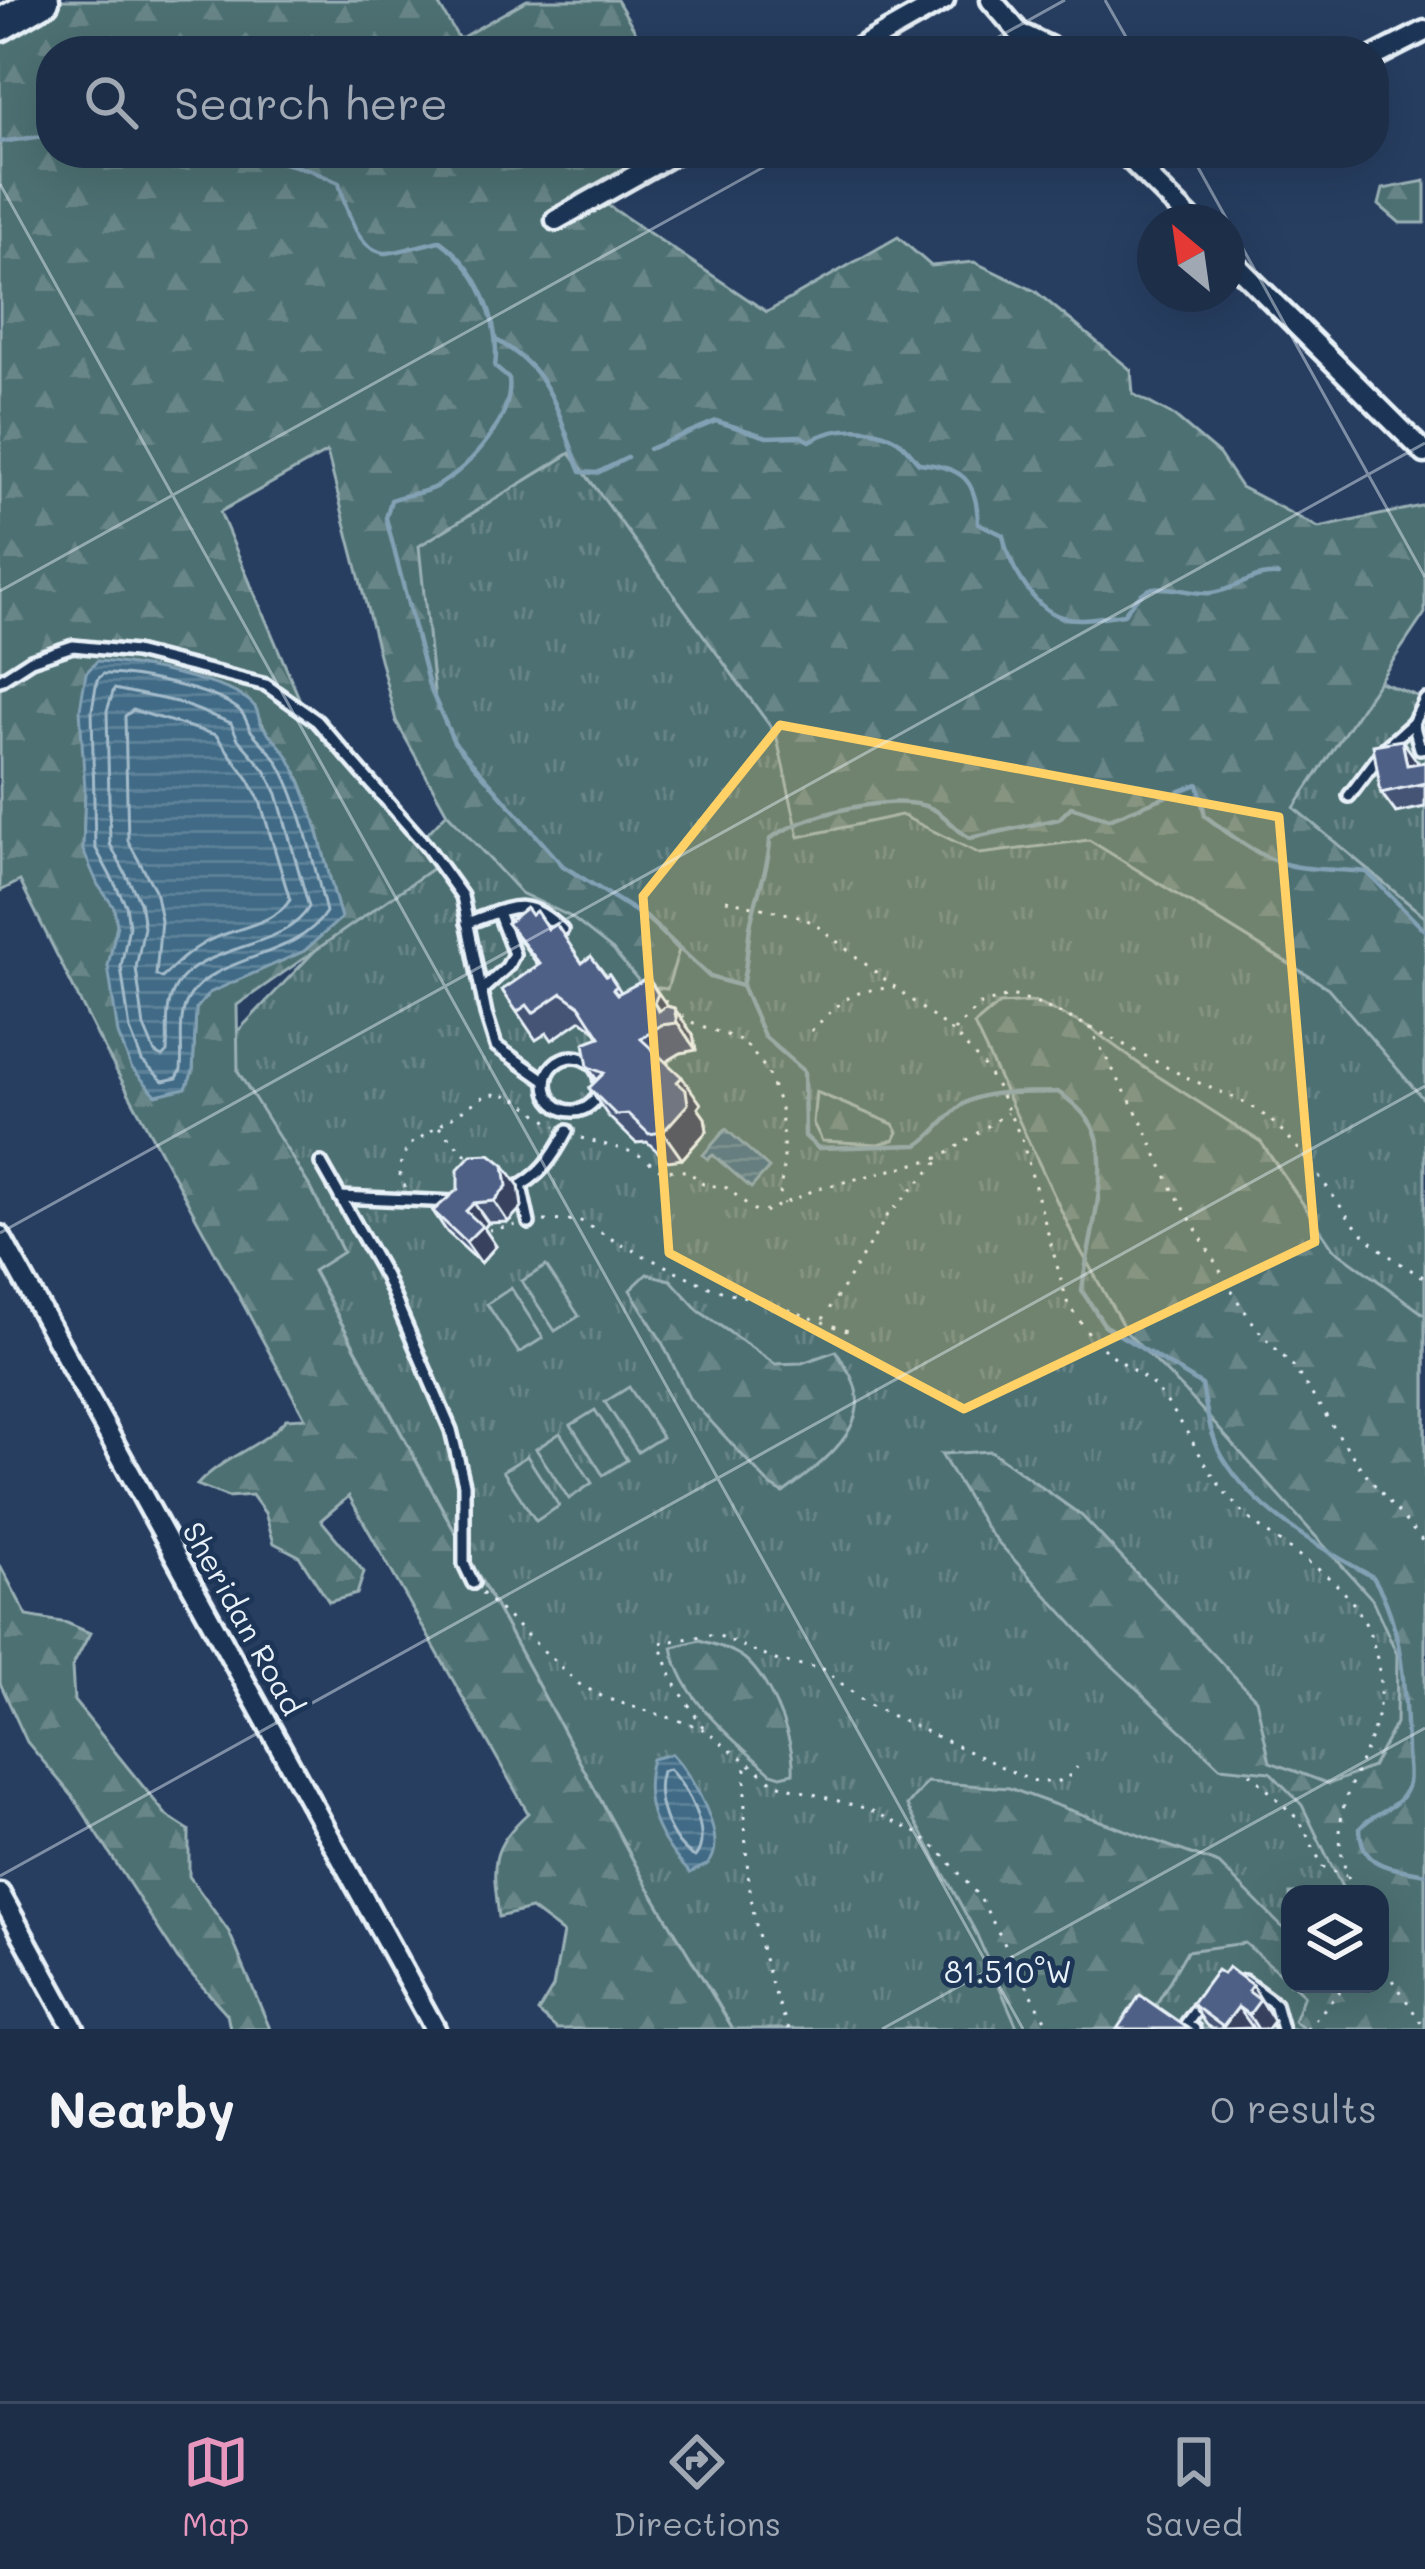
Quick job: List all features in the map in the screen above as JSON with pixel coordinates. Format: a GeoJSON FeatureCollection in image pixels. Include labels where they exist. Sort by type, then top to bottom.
{"type":"FeatureCollection","features":[{"type":"Feature","properties":{"kind":"main road"},"geometry":{"type":"LineString","coordinates":[[0,25],[43,0]]}},
{"type":"Feature","properties":{"kind":"street"},"geometry":{"type":"LineString","coordinates":[[880,36],[944,0]]}},
{"type":"Feature","properties":{"kind":"street"},"geometry":{"type":"LineString","coordinates":[[992,0],[1026,36]]}},
{"type":"Feature","properties":{"kind":"street"},"geometry":{"type":"LineString","coordinates":[[1389,49],[1425,31]]}},
{"type":"Feature","properties":{"kind":"street"},"geometry":{"type":"LineString","coordinates":[[556,220],[648,168]]}},
{"type":"Feature","properties":{"kind":"street"},"geometry":{"type":"LineString","coordinates":[[1139,168],[1175,204]]}},
{"type":"Feature","properties":{"kind":"street"},"geometry":{"type":"LineString","coordinates":[[1150,168],[1150,179]]}},
{"type":"Feature","properties":{"kind":"street"},"geometry":{"type":"LineString","coordinates":[[1245,274],[1425,453]]}},
{"type":"Feature","properties":{"kind":"street","name":"Sheridan Road"},"geometry":{"type":"LineString","coordinates":[[0,1236],[435,2029]]}},
{"type":"Feature","properties":{"kind":"street"},"geometry":{"type":"LineString","coordinates":[[0,1894],[74,2029]]}},
{"type":"Feature","properties":{"kind":"lane"},"geometry":{"type":"LineString","coordinates":[[0,680],[31,659],[73,646],[135,652],[266,686],[317,721],[426,846],[462,896],[496,1046],[546,1081],[554,1103],[570,1111],[587,1107],[600,1084],[595,1068],[572,1057],[556,1063],[546,1081]]}},
{"type":"Feature","properties":{"kind":"lane"},"geometry":{"type":"LineString","coordinates":[[1349,796],[1386,747],[1413,723],[1425,700]]}},
{"type":"Feature","properties":{"kind":"lane"},"geometry":{"type":"LineString","coordinates":[[1413,723],[1420,748],[1425,747]]}},
{"type":"Feature","properties":{"kind":"lane"},"geometry":{"type":"LineString","coordinates":[[467,923],[516,905],[533,907],[562,930]]}},
{"type":"Feature","properties":{"kind":"lane"},"geometry":{"type":"LineString","coordinates":[[481,991],[514,954],[498,912]]}},
{"type":"Feature","properties":{"kind":"lane"},"geometry":{"type":"LineString","coordinates":[[500,1193],[521,1186],[552,1160],[567,1131]]}},
{"type":"Feature","properties":{"kind":"lane"},"geometry":{"type":"LineString","coordinates":[[321,1162],[385,1276],[451,1430],[464,1484],[464,1564],[472,1583]]}},
{"type":"Feature","properties":{"kind":"lane"},"geometry":{"type":"LineString","coordinates":[[521,1186],[529,1222]]}},
{"type":"Feature","properties":{"kind":"lane"},"geometry":{"type":"LineString","coordinates":[[340,1197],[466,1203]]}},
{"type":"Feature","properties":{"kind":"lane"},"geometry":{"type":"LineString","coordinates":[[1229,1978],[1246,1982],[1275,2004],[1282,2029]]}},
{"type":"Feature","properties":{"kind":"lane"},"geometry":{"type":"LineString","coordinates":[[1194,2029],[1186,2024],[1206,1996]]}},
{"type":"Feature","properties":{"kind":"path"},"geometry":{"type":"LineString","coordinates":[[726,900],[816,925],[953,1032],[998,1089],[1009,1111],[1039,1193],[1062,1290],[1076,1319],[1097,1344],[1151,1382],[1180,1418],[1232,1502],[1324,1570],[1364,1621],[1378,1662],[1379,1708],[1337,1819],[1351,1885]]}},
{"type":"Feature","properties":{"kind":"path"},"geometry":{"type":"LineString","coordinates":[[811,1031],[849,994],[896,988]]}},
{"type":"Feature","properties":{"kind":"path"},"geometry":{"type":"LineString","coordinates":[[953,1032],[978,1006],[1010,995],[1089,1027],[1251,1105],[1314,1164],[1364,1234],[1425,1278]]}},
{"type":"Feature","properties":{"kind":"path"},"geometry":{"type":"LineString","coordinates":[[661,998],[688,1022],[743,1041],[766,1069],[781,1108],[780,1196],[785,1206]]}},
{"type":"Feature","properties":{"kind":"path"},"geometry":{"type":"LineString","coordinates":[[1089,1027],[1237,1300],[1293,1366],[1362,1470],[1425,1544]]}},
{"type":"Feature","properties":{"kind":"path"},"geometry":{"type":"LineString","coordinates":[[412,1199],[400,1179],[401,1156],[408,1146],[472,1102],[495,1093],[514,1097],[592,1143],[636,1153],[661,1170],[688,1171],[703,1184],[727,1188],[754,1210],[785,1206],[817,1189],[942,1157]]}},
{"type":"Feature","properties":{"kind":"path"},"geometry":{"type":"LineString","coordinates":[[822,1321],[888,1215],[942,1157],[1009,1111]]}},
{"type":"Feature","properties":{"kind":"path"},"geometry":{"type":"LineString","coordinates":[[438,1125],[480,1170]]}},
{"type":"Feature","properties":{"kind":"path"},"geometry":{"type":"LineString","coordinates":[[489,1230],[579,1220],[713,1289],[853,1333]]}},
{"type":"Feature","properties":{"kind":"path"},"geometry":{"type":"LineString","coordinates":[[472,1583],[578,1684],[605,1698],[677,1719],[708,1734],[776,1784],[890,1818],[941,1852],[980,1898],[1050,2029]]}},
{"type":"Feature","properties":{"kind":"path"},"geometry":{"type":"LineString","coordinates":[[708,1734],[672,1678],[659,1643],[715,1634],[775,1660],[824,1670],[867,1704],[1030,1780],[1058,1782],[1077,1767]]}},
{"type":"Feature","properties":{"kind":"path"},"geometry":{"type":"LineString","coordinates":[[746,1764],[747,1890],[772,1992],[789,2029]]}},
{"type":"Feature","properties":{"kind":"path"},"geometry":{"type":"LineString","coordinates":[[1250,1773],[1300,1821],[1323,1868],[1347,1876]]}},
{"type":"Feature","properties":{"kind":"path"},"geometry":{"type":"LineString","coordinates":[[1389,1974],[1425,2029]]}},
{"type":"Feature","properties":{"kind":"path"},"geometry":{"type":"LineString","coordinates":[[1307,2029],[1338,1993]]}},
{"type":"Feature","properties":{"kind":"highlighted area"},"geometry":{"type":"Polygon","coordinates":[[[780,725],[1279,817],[1315,1242],[964,1409],[669,1253],[643,896],[780,725]]]}},
{"type":"Feature","properties":{"kind":"green space"},"geometry":{"type":"Polygon","coordinates":[[[44,0],[436,0],[457,36],[36,36],[36,168],[648,168],[597,198],[767,312],[898,237],[931,266],[974,262],[1035,291],[1131,370],[1133,394],[1174,416],[1219,454],[1241,487],[1319,528],[1425,505],[1425,613],[1294,808],[1425,917],[1425,1101],[1328,988],[1089,840],[980,854],[901,815],[799,837],[776,734],[570,453],[419,546],[435,701],[454,742],[563,866],[648,919],[679,950],[667,989],[643,986],[613,950],[571,917],[521,893],[447,813],[396,721],[327,452],[220,512],[305,712],[439,864],[237,1005],[238,1072],[312,1190],[343,1252],[313,1271],[645,1882],[733,2029],[557,2029],[538,2012],[553,1987],[563,1933],[531,1909],[499,1917],[495,1885],[499,1849],[528,1813],[349,1496],[321,1520],[364,1572],[357,1594],[329,1602],[299,1556],[274,1543],[265,1513],[252,1495],[228,1497],[197,1485],[286,1419],[305,1418],[97,1035],[20,881],[0,891],[0,25],[44,0]],[[255,707],[85,790],[83,850],[114,907],[117,925],[108,966],[193,1071],[196,1009],[209,993],[304,951],[341,918],[300,780],[255,707]]]}},
{"type":"Feature","properties":{"kind":"green space"},"geometry":{"type":"Polygon","coordinates":[[[527,0],[617,0],[638,36],[464,36],[527,0]]]}},
{"type":"Feature","properties":{"kind":"green space"},"geometry":{"type":"Polygon","coordinates":[[[1425,181],[1425,223],[1400,223],[1379,205],[1383,189],[1425,181]]]}},
{"type":"Feature","properties":{"kind":"green space"},"geometry":{"type":"Polygon","coordinates":[[[651,404],[1425,699],[1425,2029],[733,2029],[645,1882],[313,1270],[342,1252],[217,1053],[447,813],[418,546],[651,404]]]}},
{"type":"Feature","properties":{"kind":"green space"},"geometry":{"type":"Polygon","coordinates":[[[1035,1002],[1089,1027],[1261,1142],[1333,1248],[1425,1315],[1425,2029],[1304,2029],[1294,2021],[1302,1993],[1389,1993],[1389,1885],[1341,1885],[1302,1805],[1270,1772],[1220,1767],[1101,1655],[988,1531],[941,1454],[991,1451],[1082,1516],[1256,1699],[1270,1762],[1329,1784],[1372,1767],[1396,1723],[1397,1654],[1372,1599],[1127,1333],[1077,1244],[974,1025],[999,1004],[1035,1002]]]}},
{"type":"Feature","properties":{"kind":"green space"},"geometry":{"type":"Polygon","coordinates":[[[816,1092],[893,1124],[898,1132],[894,1140],[878,1144],[822,1141],[813,1123],[816,1092]]]}},
{"type":"Feature","properties":{"kind":"green space"},"geometry":{"type":"Polygon","coordinates":[[[546,1266],[579,1316],[555,1331],[522,1281],[546,1266]]]}},
{"type":"Feature","properties":{"kind":"green space"},"geometry":{"type":"Polygon","coordinates":[[[647,1274],[671,1280],[699,1311],[775,1364],[802,1363],[836,1351],[855,1386],[854,1419],[836,1448],[783,1493],[770,1485],[689,1398],[630,1290],[647,1274]]]}},
{"type":"Feature","properties":{"kind":"green space"},"geometry":{"type":"Polygon","coordinates":[[[511,1288],[543,1338],[519,1353],[487,1304],[511,1288]]]}},
{"type":"Feature","properties":{"kind":"green space"},"geometry":{"type":"Polygon","coordinates":[[[629,1387],[662,1437],[638,1452],[605,1402],[629,1387]]]}},
{"type":"Feature","properties":{"kind":"green space"},"geometry":{"type":"Polygon","coordinates":[[[595,1410],[627,1460],[603,1475],[571,1425],[595,1410]]]}},
{"type":"Feature","properties":{"kind":"green space"},"geometry":{"type":"Polygon","coordinates":[[[560,1433],[592,1483],[569,1499],[536,1449],[560,1433]]]}},
{"type":"Feature","properties":{"kind":"green space"},"geometry":{"type":"Polygon","coordinates":[[[527,1456],[559,1506],[536,1521],[503,1471],[527,1456]]]}},
{"type":"Feature","properties":{"kind":"green space"},"geometry":{"type":"Polygon","coordinates":[[[0,1565],[27,1616],[67,1623],[90,1633],[72,1667],[74,1701],[167,1816],[189,1830],[189,1876],[229,1932],[270,2029],[230,2029],[227,2014],[178,1959],[74,1798],[27,1742],[0,1683],[0,1565]]]}},
{"type":"Feature","properties":{"kind":"green space"},"geometry":{"type":"Polygon","coordinates":[[[700,1640],[740,1656],[763,1681],[785,1728],[793,1773],[771,1773],[697,1701],[672,1647],[700,1640]]]}},
{"type":"Feature","properties":{"kind":"green space"},"geometry":{"type":"Polygon","coordinates":[[[927,1782],[1009,1788],[1219,1864],[1281,1926],[1281,1974],[1245,1943],[1187,1951],[1142,2029],[1018,2029],[976,1933],[907,1806],[927,1782]]]}},
{"type":"Feature","properties":{"kind":"water"},"geometry":{"type":"Polygon","coordinates":[[[97,661],[206,682],[228,689],[255,707],[261,724],[287,755],[299,779],[341,918],[304,951],[209,993],[196,1009],[193,1071],[186,1088],[156,1095],[131,1067],[118,1034],[108,966],[117,925],[114,907],[83,850],[80,709],[86,673],[97,661]]]}},
{"type":"Feature","properties":{"kind":"water"},"geometry":{"type":"Polygon","coordinates":[[[726,1129],[769,1168],[751,1188],[713,1155],[708,1159],[703,1155],[726,1129]]]}},
{"type":"Feature","properties":{"kind":"water"},"geometry":{"type":"Polygon","coordinates":[[[672,1754],[697,1791],[715,1839],[708,1864],[690,1873],[669,1848],[650,1806],[652,1759],[672,1754]]]}},
{"type":"Feature","properties":{"kind":"building"},"geometry":{"type":"Polygon","coordinates":[[[1402,740],[1407,765],[1425,762],[1425,783],[1381,793],[1373,745],[1402,740]]]}},
{"type":"Feature","properties":{"kind":"building"},"geometry":{"type":"Polygon","coordinates":[[[526,908],[531,915],[536,911],[548,929],[556,924],[582,963],[591,956],[609,974],[617,994],[648,978],[658,994],[654,1003],[658,1011],[674,1008],[677,1023],[661,1025],[641,1039],[682,1077],[677,1082],[686,1090],[688,1104],[663,1132],[649,1134],[628,1114],[616,1115],[589,1088],[604,1073],[588,1067],[584,1043],[600,1037],[580,1006],[562,993],[533,1013],[527,1005],[517,1012],[502,990],[540,964],[507,923],[526,908]]]}},
{"type":"Feature","properties":{"kind":"building"},"geometry":{"type":"Polygon","coordinates":[[[490,1154],[504,1165],[507,1186],[494,1201],[474,1203],[466,1211],[482,1226],[466,1242],[433,1211],[458,1189],[458,1169],[471,1155],[490,1154]]]}},
{"type":"Feature","properties":{"kind":"building"},"geometry":{"type":"Polygon","coordinates":[[[1228,1967],[1252,1985],[1248,1991],[1260,2000],[1249,2015],[1238,2007],[1223,2027],[1192,2004],[1217,1970],[1223,1974],[1228,1967]]]}},
{"type":"Feature","properties":{"kind":"building"},"geometry":{"type":"Polygon","coordinates":[[[1140,1995],[1189,2029],[1117,2029],[1140,1995]]]}},
{"type":"Feature","properties":{"kind":"waterway"},"geometry":{"type":"LineString","coordinates":[[0,142],[36,137]]}},
{"type":"Feature","properties":{"kind":"waterway"},"geometry":{"type":"LineString","coordinates":[[303,168],[339,183],[353,225],[374,249],[389,253],[440,241],[454,252],[484,297],[494,332],[495,367],[509,379],[504,410],[487,440],[450,478],[432,489],[391,500],[386,518],[429,686],[454,742],[563,866],[648,919],[710,977],[742,986],[770,839],[825,814],[896,802],[933,809],[970,838],[1059,819],[1071,807],[1109,819],[1198,784],[1205,816],[1245,845],[1289,865],[1367,872],[1425,931]]}},
{"type":"Feature","properties":{"kind":"waterway"},"geometry":{"type":"LineString","coordinates":[[498,341],[532,367],[543,382],[581,472],[597,473],[627,458]]}},
{"type":"Feature","properties":{"kind":"waterway"},"geometry":{"type":"LineString","coordinates":[[649,449],[716,421],[767,437],[800,436],[810,441],[854,429],[888,436],[919,463],[946,468],[964,478],[974,496],[978,523],[1003,535],[1012,565],[1033,596],[1065,618],[1124,614],[1153,588],[1212,593],[1278,575]]}},
{"type":"Feature","properties":{"kind":"waterway"},"geometry":{"type":"LineString","coordinates":[[742,986],[764,1036],[804,1071],[805,1136],[818,1148],[918,1145],[962,1105],[995,1094],[1058,1092],[1088,1119],[1098,1141],[1100,1178],[1082,1291],[1105,1326],[1202,1385],[1218,1448],[1252,1494],[1310,1540],[1373,1577],[1391,1617],[1401,1660],[1409,1778],[1398,1801],[1360,1828],[1362,1841],[1366,1852],[1380,1864],[1425,1874]]}}]}
